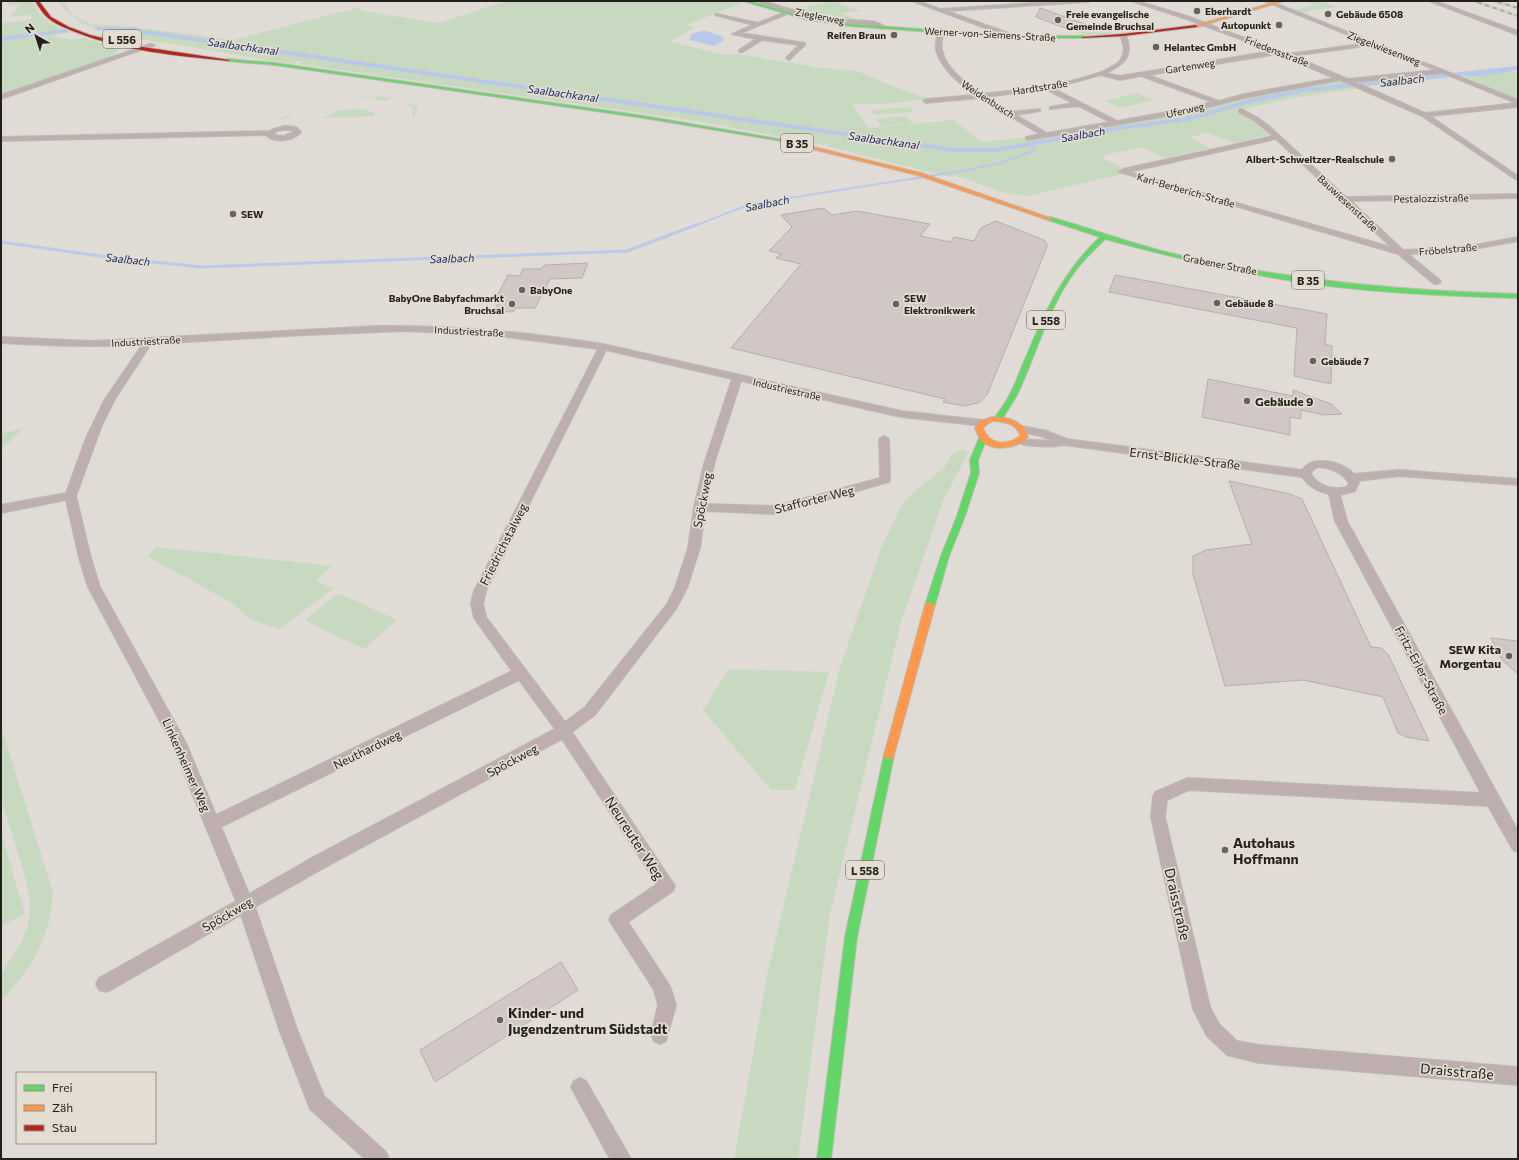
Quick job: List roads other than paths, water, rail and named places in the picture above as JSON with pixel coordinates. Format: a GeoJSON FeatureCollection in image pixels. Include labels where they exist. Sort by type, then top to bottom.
{"type":"FeatureCollection","features":[{"type":"Feature","properties":{"kind":"main road","name":"L 556"},"geometry":{"type":"LineString","coordinates":[[37,1],[38,7],[43,13],[60,24],[92,36],[117,43],[145,47]]}},
{"type":"Feature","properties":{"kind":"main road","name":"Werner-von-Siemens-Straße"},"geometry":{"type":"LineString","coordinates":[[745,1],[818,21],[1015,37],[1057,38],[1151,33],[1205,24],[1274,2]]}},
{"type":"Feature","properties":{"kind":"main road","name":"L 556"},"geometry":{"type":"LineString","coordinates":[[58,10],[71,22],[85,29],[145,47]]}},
{"type":"Feature","properties":{"kind":"main road","name":"B 35"},"geometry":{"type":"LineString","coordinates":[[145,47],[213,59],[275,64]]}},
{"type":"Feature","properties":{"kind":"main road","name":"B 35"},"geometry":{"type":"LineString","coordinates":[[145,47],[275,64]]}},
{"type":"Feature","properties":{"kind":"main road","name":"Grabener Straße"},"geometry":{"type":"LineString","coordinates":[[275,64],[724,129],[841,153],[932,179],[1104,236],[1153,250],[1219,265],[1328,283],[1384,290],[1518,296]]}},
{"type":"Feature","properties":{"kind":"main road","name":"B 35"},"geometry":{"type":"LineString","coordinates":[[1063,222],[1081,236],[1088,249]]}},
{"type":"Feature","properties":{"kind":"main road","name":"L 558"},"geometry":{"type":"LineString","coordinates":[[998,419],[1014,395],[1050,311],[1066,281],[1088,249],[1104,236]]}},
{"type":"Feature","properties":{"kind":"main road","name":"L 558"},"geometry":{"type":"LineString","coordinates":[[1014,395],[1018,426],[1024,438],[1021,441]]}},
{"type":"Feature","properties":{"kind":"main road"},"geometry":{"type":"LineString","coordinates":[[1018,426],[998,419],[981,431],[1000,445],[1009,445],[1021,441]]}},
{"type":"Feature","properties":{"kind":"main road","name":"L 558"},"geometry":{"type":"LineString","coordinates":[[824,1159],[851,937],[887,761],[921,634],[945,556],[961,516],[975,473],[974,460],[981,431]]}},
{"type":"Feature","properties":{"kind":"main road"},"geometry":{"type":"LineString","coordinates":[[992,454],[1000,445]]}},
{"type":"Feature","properties":{"kind":"main road","name":"L 558"},"geometry":{"type":"LineString","coordinates":[[975,473],[984,463]]}},
{"type":"Feature","properties":{"kind":"street","name":"Zieglerweg"},"geometry":{"type":"LineString","coordinates":[[761,1],[805,14],[852,22],[877,24],[882,27]]}},
{"type":"Feature","properties":{"kind":"street"},"geometry":{"type":"LineString","coordinates":[[914,1],[1015,37]]}},
{"type":"Feature","properties":{"kind":"street"},"geometry":{"type":"LineString","coordinates":[[939,10],[1088,1]]}},
{"type":"Feature","properties":{"kind":"street","name":"Friedensstraße"},"geometry":{"type":"LineString","coordinates":[[1133,1],[1205,24],[1288,55],[1424,115],[1518,180]]}},
{"type":"Feature","properties":{"kind":"street"},"geometry":{"type":"LineString","coordinates":[[1431,1],[1518,33]]}},
{"type":"Feature","properties":{"kind":"street","name":"Ziegelwiesenweg"},"geometry":{"type":"LineString","coordinates":[[1274,2],[1299,16],[1446,71],[1518,103]]}},
{"type":"Feature","properties":{"kind":"street"},"geometry":{"type":"LineString","coordinates":[[785,13],[735,34],[803,44],[789,58]]}},
{"type":"Feature","properties":{"kind":"street"},"geometry":{"type":"LineString","coordinates":[[717,15],[758,24]]}},
{"type":"Feature","properties":{"kind":"street","name":"Weidenbusch"},"geometry":{"type":"LineString","coordinates":[[941,31],[939,49],[946,64],[959,80],[980,96],[1045,134]]}},
{"type":"Feature","properties":{"kind":"street"},"geometry":{"type":"LineString","coordinates":[[1123,35],[1127,45],[1126,56],[1117,66],[1217,102]]}},
{"type":"Feature","properties":{"kind":"street"},"geometry":{"type":"LineString","coordinates":[[741,51],[761,38]]}},
{"type":"Feature","properties":{"kind":"street"},"geometry":{"type":"LineString","coordinates":[[117,43],[123,49],[124,54]]}},
{"type":"Feature","properties":{"kind":"street"},"geometry":{"type":"LineString","coordinates":[[1288,55],[1374,44]]}},
{"type":"Feature","properties":{"kind":"street"},"geometry":{"type":"LineString","coordinates":[[1,97],[145,47]]}},
{"type":"Feature","properties":{"kind":"street"},"geometry":{"type":"LineString","coordinates":[[124,54],[162,51]]}},
{"type":"Feature","properties":{"kind":"street","name":"Gartenweg"},"geometry":{"type":"LineString","coordinates":[[1102,74],[1116,78],[1280,52]]}},
{"type":"Feature","properties":{"kind":"street","name":"Hardtstraße"},"geometry":{"type":"LineString","coordinates":[[926,101],[980,96],[1074,82],[1102,74],[1117,66]]}},
{"type":"Feature","properties":{"kind":"street"},"geometry":{"type":"LineString","coordinates":[[1350,82],[1446,71]]}},
{"type":"Feature","properties":{"kind":"street","name":"Uferweg"},"geometry":{"type":"LineString","coordinates":[[1028,138],[1184,111],[1217,102],[1342,78]]}},
{"type":"Feature","properties":{"kind":"street"},"geometry":{"type":"LineString","coordinates":[[1046,86],[1115,122]]}},
{"type":"Feature","properties":{"kind":"street"},"geometry":{"type":"LineString","coordinates":[[1424,115],[1518,103]]}},
{"type":"Feature","properties":{"kind":"street"},"geometry":{"type":"LineString","coordinates":[[1052,108],[1079,104]]}},
{"type":"Feature","properties":{"kind":"street"},"geometry":{"type":"LineString","coordinates":[[1010,114],[1038,110]]}},
{"type":"Feature","properties":{"kind":"street","name":"Bauwiesenstraße"},"geometry":{"type":"LineString","coordinates":[[1240,111],[1256,119],[1437,282]]}},
{"type":"Feature","properties":{"kind":"street"},"geometry":{"type":"LineString","coordinates":[[1,139],[270,133]]}},
{"type":"Feature","properties":{"kind":"street","name":"Karl-Berberich-Straße"},"geometry":{"type":"LineString","coordinates":[[1276,137],[1122,172],[1402,252]]}},
{"type":"Feature","properties":{"kind":"street","name":"Pestalozzistraße"},"geometry":{"type":"LineString","coordinates":[[1344,199],[1518,196]]}},
{"type":"Feature","properties":{"kind":"street","name":"Fröbelstraße"},"geometry":{"type":"LineString","coordinates":[[1402,252],[1458,250],[1518,239]]}},
{"type":"Feature","properties":{"kind":"street","name":"Industriestraße"},"geometry":{"type":"LineString","coordinates":[[1,340],[92,344],[344,330],[427,329],[512,334],[559,339],[603,347],[830,398],[929,418],[981,431]]}},
{"type":"Feature","properties":{"kind":"street"},"geometry":{"type":"LineString","coordinates":[[1,509],[71,496],[91,438],[100,419],[110,399],[148,341]]}},
{"type":"Feature","properties":{"kind":"street","name":"Friedrichstalweg"},"geometry":{"type":"LineString","coordinates":[[564,731],[480,618],[477,603],[480,591],[603,347]]}},
{"type":"Feature","properties":{"kind":"street","name":"Spöckweg"},"geometry":{"type":"LineString","coordinates":[[105,984],[245,903],[564,731],[590,711],[672,606],[681,588],[694,548],[700,507],[709,464],[737,377]]}},
{"type":"Feature","properties":{"kind":"street","name":"Ernst-Blickle-Straße"},"geometry":{"type":"LineString","coordinates":[[1018,426],[1043,433],[1065,442],[1306,474]]}},
{"type":"Feature","properties":{"kind":"street","name":"Stafforter Weg"},"geometry":{"type":"LineString","coordinates":[[700,507],[776,510],[885,480],[884,439]]}},
{"type":"Feature","properties":{"kind":"street","name":"Ernst-Blickle-Straße"},"geometry":{"type":"LineString","coordinates":[[1021,441],[1052,444],[1065,442]]}},
{"type":"Feature","properties":{"kind":"street"},"geometry":{"type":"LineString","coordinates":[[1325,465],[1343,471],[1351,478],[1354,483],[1350,489],[1334,492],[1323,489],[1314,484],[1308,479],[1306,474],[1307,469],[1312,466],[1325,465]]}},
{"type":"Feature","properties":{"kind":"street"},"geometry":{"type":"LineString","coordinates":[[1351,478],[1399,473],[1518,482]]}},
{"type":"Feature","properties":{"kind":"street","name":"Fritz-Erler-Straße"},"geometry":{"type":"LineString","coordinates":[[1334,492],[1341,521],[1492,800],[1518,845]]}},
{"type":"Feature","properties":{"kind":"street","name":"Linkenheimer Weg"},"geometry":{"type":"LineString","coordinates":[[71,496],[79,533],[94,587],[179,743],[245,903],[289,1032],[318,1102],[379,1159]]}},
{"type":"Feature","properties":{"kind":"street","name":"Neuthardweg"},"geometry":{"type":"LineString","coordinates":[[213,824],[521,673]]}},
{"type":"Feature","properties":{"kind":"street","name":"Neureuter Weg"},"geometry":{"type":"LineString","coordinates":[[564,731],[666,886],[617,920],[661,986],[667,1005],[660,1035]]}},
{"type":"Feature","properties":{"kind":"street","name":"Draisstraße"},"geometry":{"type":"LineString","coordinates":[[1492,800],[1188,784],[1160,796],[1158,816],[1202,1009],[1213,1030],[1233,1049],[1259,1054],[1518,1076]]}},
{"type":"Feature","properties":{"kind":"street"},"geometry":{"type":"LineString","coordinates":[[580,1087],[621,1159]]}},
{"type":"Feature","properties":{"kind":"water"},"geometry":{"type":"Polygon","coordinates":[[[707,31],[723,37],[724,40],[714,46],[689,40],[692,34],[707,31]]]}},
{"type":"Feature","properties":{"kind":"water"},"geometry":{"type":"Polygon","coordinates":[[[1518,66],[1518,70],[1478,76],[1454,73],[1518,66]]]}},
{"type":"Feature","properties":{"kind":"waterway","name":"Saalbachkanal"},"geometry":{"type":"LineString","coordinates":[[97,29],[131,30],[953,150],[996,150],[1119,128],[1188,119],[1250,101],[1305,90],[1518,68]]}},
{"type":"Feature","properties":{"kind":"waterway","name":"Saalbachkanal"},"geometry":{"type":"LineString","coordinates":[[1,39],[65,31]]}},
{"type":"Feature","properties":{"kind":"waterway","name":"Saalbach"},"geometry":{"type":"LineString","coordinates":[[694,226],[751,204],[968,170],[1004,162],[1035,150],[1030,144]]}},
{"type":"Feature","properties":{"kind":"waterway","name":"Saalbach"},"geometry":{"type":"LineString","coordinates":[[1,242],[107,257],[201,267],[627,251],[696,225]]}},
{"type":"Feature","properties":{"kind":"railway"},"geometry":{"type":"LineString","coordinates":[[1474,1],[1518,16]]}},
{"type":"Feature","properties":{"kind":"railway"},"geometry":{"type":"LineString","coordinates":[[1494,1],[1518,8]]}},
{"type":"Feature","properties":{"kind":"place","name":"Eberhardt"},"geometry":{"type":"Point","coordinates":[1197,11]}},
{"type":"Feature","properties":{"kind":"place","name":"Gebäude 6508"},"geometry":{"type":"Point","coordinates":[1328,14]}},
{"type":"Feature","properties":{"kind":"place","name":"Freie evangelische Gemeinde Bruchsal"},"geometry":{"type":"Point","coordinates":[1058,20]}},
{"type":"Feature","properties":{"kind":"place","name":"Autopunkt"},"geometry":{"type":"Point","coordinates":[1279,25]}},
{"type":"Feature","properties":{"kind":"place","name":"Reifen Braun"},"geometry":{"type":"Point","coordinates":[894,35]}},
{"type":"Feature","properties":{"kind":"place","name":"Helantec GmbH"},"geometry":{"type":"Point","coordinates":[1156,47]}},
{"type":"Feature","properties":{"kind":"place","name":"Albert-Schweitzer-Realschule"},"geometry":{"type":"Point","coordinates":[1392,159]}},
{"type":"Feature","properties":{"kind":"place","name":"SEW"},"geometry":{"type":"Point","coordinates":[233,214]}},
{"type":"Feature","properties":{"kind":"place","name":"BabyOne"},"geometry":{"type":"Point","coordinates":[522,290]}},
{"type":"Feature","properties":{"kind":"place","name":"Gebäude 8"},"geometry":{"type":"Point","coordinates":[1217,303]}},
{"type":"Feature","properties":{"kind":"place","name":"BabyOne Babyfachmarkt Bruchsal"},"geometry":{"type":"Point","coordinates":[512,304]}},
{"type":"Feature","properties":{"kind":"place","name":"SEW Elektronikwerk"},"geometry":{"type":"Point","coordinates":[896,304]}},
{"type":"Feature","properties":{"kind":"place","name":"Gebäude 7"},"geometry":{"type":"Point","coordinates":[1313,361]}},
{"type":"Feature","properties":{"kind":"place","name":"Gebäude 9"},"geometry":{"type":"Point","coordinates":[1247,401]}},
{"type":"Feature","properties":{"kind":"place","name":"SEW Kita Morgentau"},"geometry":{"type":"Point","coordinates":[1509,656]}},
{"type":"Feature","properties":{"kind":"place","name":"Autohaus Hoffmann"},"geometry":{"type":"Point","coordinates":[1225,850]}},
{"type":"Feature","properties":{"kind":"place","name":"Kinder- und Jugendzentrum Südstadt"},"geometry":{"type":"Point","coordinates":[500,1020]}}]}
